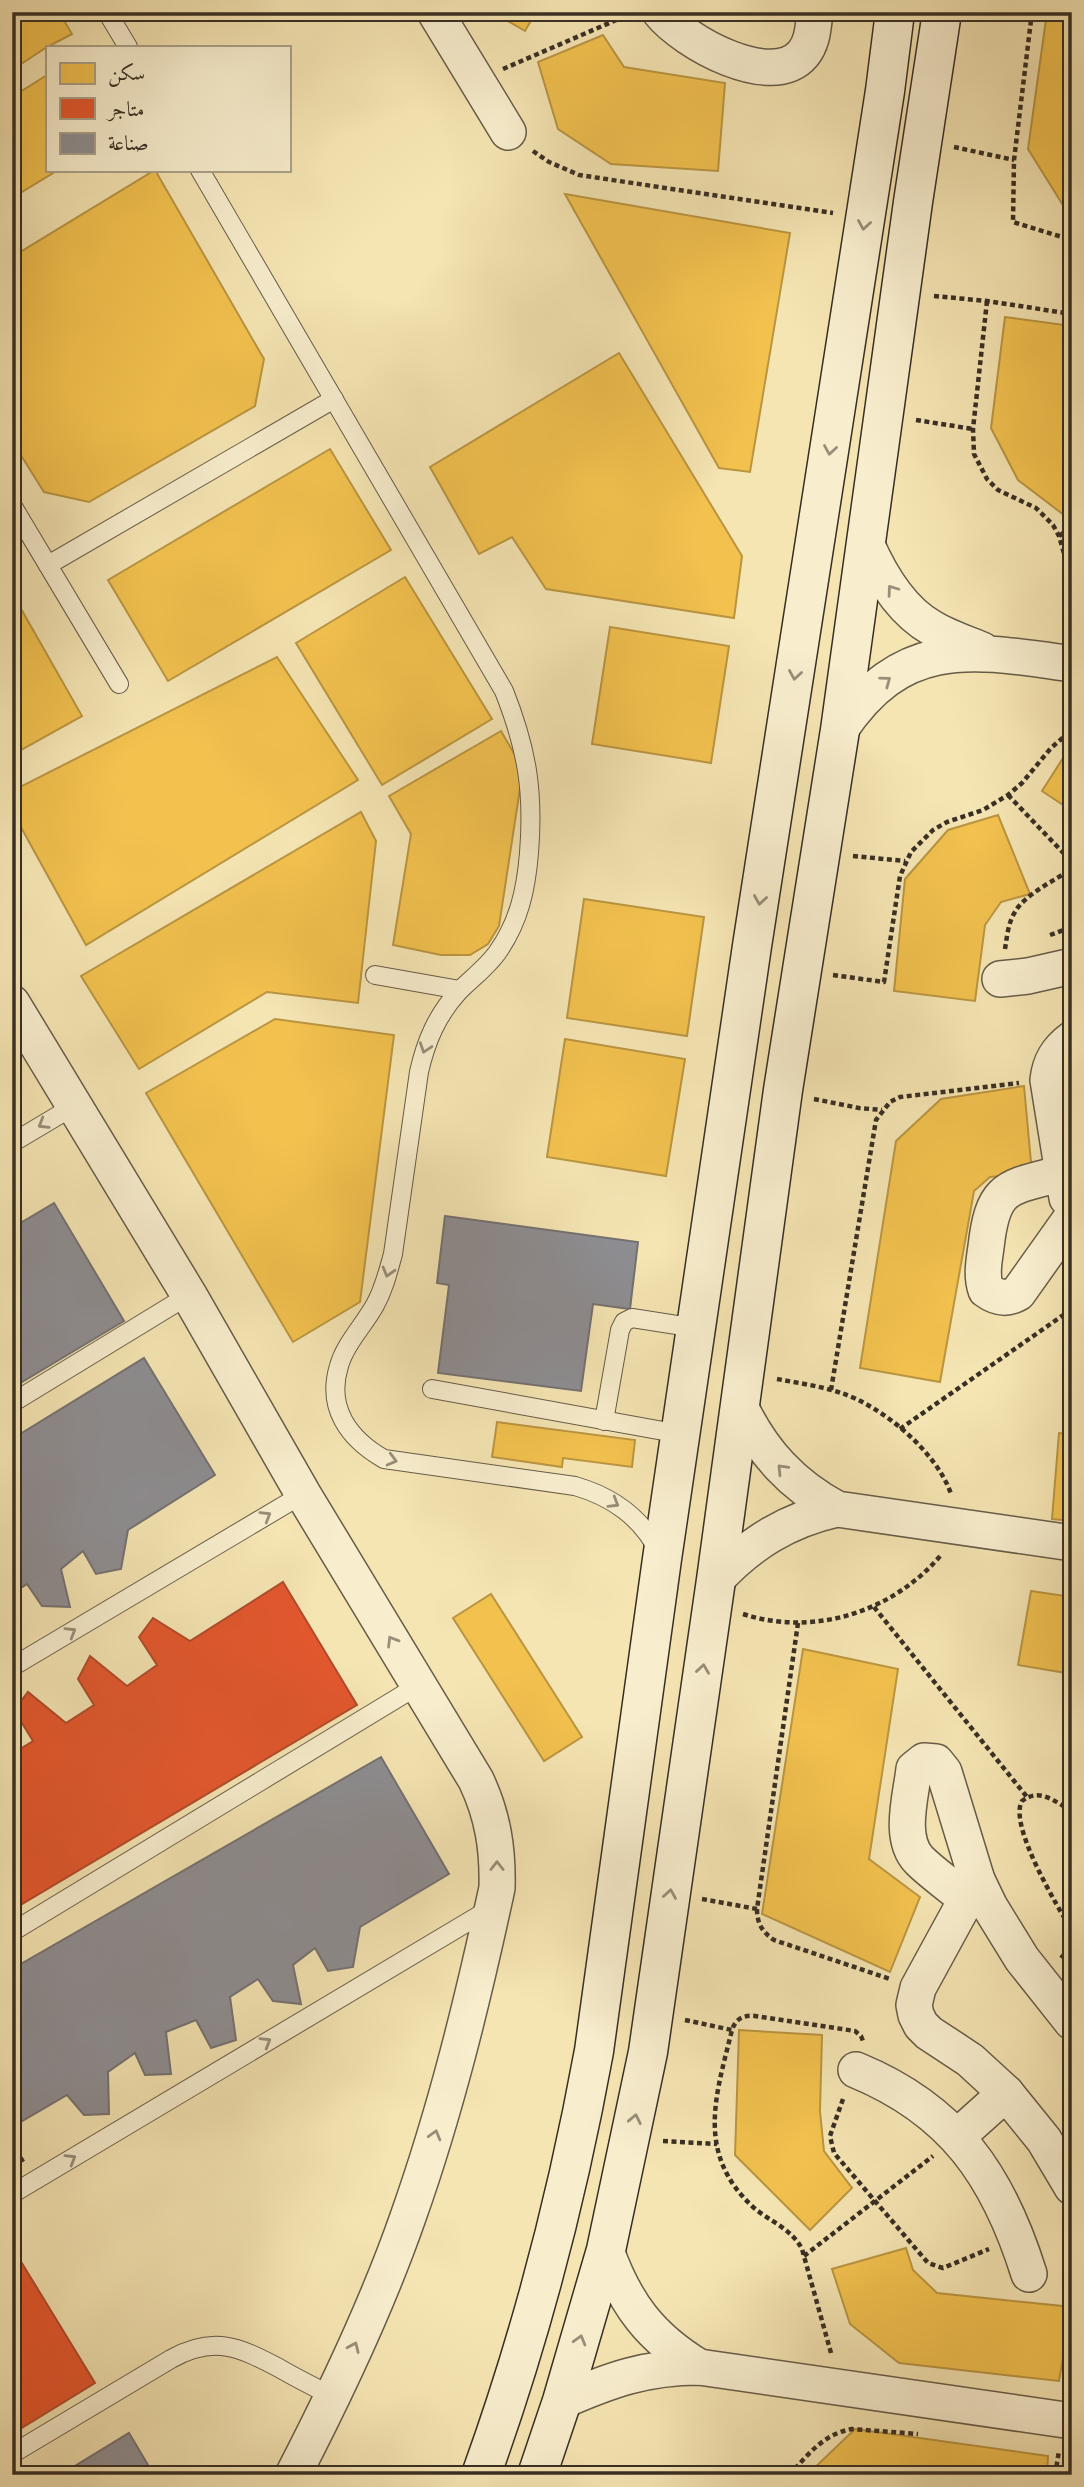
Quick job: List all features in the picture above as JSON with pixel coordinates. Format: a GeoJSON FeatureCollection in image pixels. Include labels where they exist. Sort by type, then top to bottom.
{"type":"FeatureCollection","features":[{"type":"Feature","properties":{"kind":"street"},"geometry":{"type":"LineString","coordinates":[[435,12],[508,132]]}},
{"type":"Feature","properties":{"kind":"street"},"geometry":{"type":"LineString","coordinates":[[660,12],[685,36],[704,48],[725,57],[766,68],[777,68],[797,60],[805,52],[813,32],[815,12]]}},
{"type":"Feature","properties":{"kind":"street"},"geometry":{"type":"LineString","coordinates":[[481,2475],[547,2272],[580,2127],[607,1976],[680,1434],[895,12]]}},
{"type":"Feature","properties":{"kind":"street"},"geometry":{"type":"LineString","coordinates":[[537,2475],[562,2401],[606,2250],[631,2140],[654,2014],[783,1090],[840,730],[942,12]]}},
{"type":"Feature","properties":{"kind":"street"},"geometry":{"type":"LineString","coordinates":[[885,91],[895,123],[889,195],[896,205],[902,207],[914,202]]}},
{"type":"Feature","properties":{"kind":"street"},"geometry":{"type":"LineString","coordinates":[[866,543],[885,581],[913,614],[930,627],[988,652]]}},
{"type":"Feature","properties":{"kind":"street"},"geometry":{"type":"LineString","coordinates":[[840,730],[867,695],[902,669],[923,660],[988,652],[1072,664]]}},
{"type":"Feature","properties":{"kind":"street"},"geometry":{"type":"LineString","coordinates":[[752,947],[758,940],[767,937],[782,945],[785,953],[777,1026],[783,1090]]}},
{"type":"Feature","properties":{"kind":"street"},"geometry":{"type":"LineString","coordinates":[[1000,979],[1072,966]]}},
{"type":"Feature","properties":{"kind":"street"},"geometry":{"type":"LineString","coordinates":[[12,1003],[189,1295],[303,1494],[476,1780],[488,1806],[495,1833],[497,1888],[454,2068],[429,2156],[379,2292],[293,2475]]}},
{"type":"Feature","properties":{"kind":"street"},"geometry":{"type":"LineString","coordinates":[[1063,1174],[1017,1186],[998,1200],[988,1222],[983,1273],[986,1290],[1002,1298],[1010,1298],[1018,1293],[1071,1218],[1048,1080],[1049,1068],[1055,1056],[1072,1039]]}},
{"type":"Feature","properties":{"kind":"street"},"geometry":{"type":"LineString","coordinates":[[740,1406],[764,1448],[779,1466],[816,1497],[837,1509],[1072,1543]]}},
{"type":"Feature","properties":{"kind":"street"},"geometry":{"type":"LineString","coordinates":[[716,1580],[732,1563],[770,1533],[803,1518],[837,1509]]}},
{"type":"Feature","properties":{"kind":"street"},"geometry":{"type":"LineString","coordinates":[[1068,2172],[1006,2093],[970,2060],[929,2033],[916,2015],[914,2005],[918,1988],[971,1890],[1072,2022]]}},
{"type":"Feature","properties":{"kind":"street"},"geometry":{"type":"LineString","coordinates":[[856,2070],[901,2091],[942,2121],[957,2137],[989,2181],[1017,2238],[1029,2274]]}},
{"type":"Feature","properties":{"kind":"street"},"geometry":{"type":"LineString","coordinates":[[957,2137],[1006,2093]]}},
{"type":"Feature","properties":{"kind":"street"},"geometry":{"type":"LineString","coordinates":[[606,2250],[626,2297],[641,2318],[677,2354],[699,2367]]}},
{"type":"Feature","properties":{"kind":"street"},"geometry":{"type":"LineString","coordinates":[[562,2401],[625,2375],[673,2367],[699,2367],[841,2388],[1066,2433]]}},
{"type":"Feature","properties":{"kind":"lane"},"geometry":{"type":"LineString","coordinates":[[107,12],[127,46]]}},
{"type":"Feature","properties":{"kind":"lane"},"geometry":{"type":"LineString","coordinates":[[201,172],[504,691],[517,722],[531,789],[532,822],[527,883],[520,909],[510,933],[495,956],[460,990],[439,1018],[424,1049],[393,1254],[377,1302],[339,1365],[335,1388],[339,1410],[348,1431],[364,1448],[384,1459],[575,1486],[594,1492],[611,1500],[642,1525],[662,1559]]}},
{"type":"Feature","properties":{"kind":"lane"},"geometry":{"type":"LineString","coordinates":[[48,565],[334,399]]}},
{"type":"Feature","properties":{"kind":"lane"},"geometry":{"type":"LineString","coordinates":[[12,505],[119,684]]}},
{"type":"Feature","properties":{"kind":"lane"},"geometry":{"type":"LineString","coordinates":[[375,975],[460,990]]}},
{"type":"Feature","properties":{"kind":"lane"},"geometry":{"type":"LineString","coordinates":[[12,1143],[74,1106]]}},
{"type":"Feature","properties":{"kind":"lane"},"geometry":{"type":"LineString","coordinates":[[12,1403],[189,1295]]}},
{"type":"Feature","properties":{"kind":"lane"},"geometry":{"type":"LineString","coordinates":[[604,1421],[620,1330],[624,1322],[632,1318],[696,1328]]}},
{"type":"Feature","properties":{"kind":"lane"},"geometry":{"type":"LineString","coordinates":[[432,1389],[680,1434]]}},
{"type":"Feature","properties":{"kind":"lane"},"geometry":{"type":"LineString","coordinates":[[12,1667],[303,1494]]}},
{"type":"Feature","properties":{"kind":"lane"},"geometry":{"type":"LineString","coordinates":[[12,1932],[419,1685]]}},
{"type":"Feature","properties":{"kind":"lane"},"geometry":{"type":"LineString","coordinates":[[12,2194],[493,1907]]}},
{"type":"Feature","properties":{"kind":"lane"},"geometry":{"type":"LineString","coordinates":[[12,2454],[178,2355],[198,2347],[220,2345],[243,2350],[332,2396]]}},
{"type":"Feature","properties":{"kind":"path"},"geometry":{"type":"LineString","coordinates":[[477,80],[634,12]]}},
{"type":"Feature","properties":{"kind":"path"},"geometry":{"type":"LineString","coordinates":[[1032,12],[1014,160],[1013,222],[1072,240]]}},
{"type":"Feature","properties":{"kind":"path"},"geometry":{"type":"LineString","coordinates":[[508,132],[549,162],[579,175],[865,218]]}},
{"type":"Feature","properties":{"kind":"path"},"geometry":{"type":"LineString","coordinates":[[923,140],[1014,160]]}},
{"type":"Feature","properties":{"kind":"path"},"geometry":{"type":"LineString","coordinates":[[902,292],[1072,314]]}},
{"type":"Feature","properties":{"kind":"path"},"geometry":{"type":"LineString","coordinates":[[987,301],[973,429],[974,454],[987,479],[998,490],[1026,502],[1045,515],[1059,536],[1072,581]]}},
{"type":"Feature","properties":{"kind":"path"},"geometry":{"type":"LineString","coordinates":[[884,415],[973,429]]}},
{"type":"Feature","properties":{"kind":"path"},"geometry":{"type":"LineString","coordinates":[[1059,536],[1072,527]]}},
{"type":"Feature","properties":{"kind":"path"},"geometry":{"type":"LineString","coordinates":[[802,970],[884,982],[900,876],[905,862],[921,840],[947,822],[984,810],[1008,795],[1051,748],[1072,730]]}},
{"type":"Feature","properties":{"kind":"path"},"geometry":{"type":"LineString","coordinates":[[1008,795],[1072,862]]}},
{"type":"Feature","properties":{"kind":"path"},"geometry":{"type":"LineString","coordinates":[[821,852],[905,862]]}},
{"type":"Feature","properties":{"kind":"path"},"geometry":{"type":"LineString","coordinates":[[1000,979],[1015,910],[1072,869]]}},
{"type":"Feature","properties":{"kind":"path"},"geometry":{"type":"LineString","coordinates":[[831,1390],[874,1130],[882,1110],[900,1097],[1048,1080]]}},
{"type":"Feature","properties":{"kind":"path"},"geometry":{"type":"LineString","coordinates":[[783,1090],[837,1104],[882,1110]]}},
{"type":"Feature","properties":{"kind":"path"},"geometry":{"type":"LineString","coordinates":[[900,1429],[1072,1308]]}},
{"type":"Feature","properties":{"kind":"path"},"geometry":{"type":"LineString","coordinates":[[874,1607],[1027,1797]]}},
{"type":"Feature","properties":{"kind":"path"},"geometry":{"type":"LineString","coordinates":[[798,1623],[757,1909],[758,1923],[774,1940],[918,1988]]}},
{"type":"Feature","properties":{"kind":"path"},"geometry":{"type":"LineString","coordinates":[[1072,1811],[1044,1795],[1035,1794],[1027,1797],[1018,1806],[1026,1841],[1048,1891],[1072,1931]]}},
{"type":"Feature","properties":{"kind":"path"},"geometry":{"type":"LineString","coordinates":[[670,1893],[757,1909]]}},
{"type":"Feature","properties":{"kind":"path"},"geometry":{"type":"LineString","coordinates":[[654,2014],[732,2030]]}},
{"type":"Feature","properties":{"kind":"path"},"geometry":{"type":"LineString","coordinates":[[841,2388],[798,2241],[763,2215],[739,2191],[717,2144],[714,2104],[735,2023],[747,2015],[855,2031],[862,2036],[863,2043],[856,2070],[832,2127],[830,2144],[834,2153],[928,2263],[935,2267],[951,2265],[1017,2238]]}},
{"type":"Feature","properties":{"kind":"path"},"geometry":{"type":"LineString","coordinates":[[804,2256],[957,2137]]}},
{"type":"Feature","properties":{"kind":"path"},"geometry":{"type":"LineString","coordinates":[[631,2140],[717,2144]]}},
{"type":"Feature","properties":{"kind":"path"},"geometry":{"type":"LineString","coordinates":[[789,2475],[819,2442],[842,2431],[852,2428],[922,2434]]}},
{"type":"Feature","properties":{"kind":"path"},"geometry":{"type":"LineString","coordinates":[[1055,2475],[1066,2433]]}},
{"type":"Feature","properties":{"kind":"building: سكن"},"geometry":{"type":"Polygon","coordinates":[[[12,12],[59,12],[72,34],[46,46],[12,70],[12,12]]]}},
{"type":"Feature","properties":{"kind":"building: سكن"},"geometry":{"type":"Polygon","coordinates":[[[492,12],[536,12],[525,31],[492,12]]]}},
{"type":"Feature","properties":{"kind":"building: سكن"},"geometry":{"type":"Polygon","coordinates":[[[1047,12],[1072,12],[1072,213],[1066,210],[1028,149],[1047,12]]]}},
{"type":"Feature","properties":{"kind":"building: سكن"},"geometry":{"type":"Polygon","coordinates":[[[603,35],[624,67],[725,83],[718,171],[611,164],[558,129],[538,62],[603,35]]]}},
{"type":"Feature","properties":{"kind":"building: سكن"},"geometry":{"type":"Polygon","coordinates":[[[46,76],[46,172],[55,172],[12,198],[12,97],[46,76]]]}},
{"type":"Feature","properties":{"kind":"building: سكن"},"geometry":{"type":"Polygon","coordinates":[[[152,172],[156,172],[264,359],[255,406],[89,502],[44,492],[12,441],[12,257],[152,172]]]}},
{"type":"Feature","properties":{"kind":"building: سكن"},"geometry":{"type":"Polygon","coordinates":[[[565,194],[790,233],[750,472],[719,468],[565,194]]]}},
{"type":"Feature","properties":{"kind":"building: سكن"},"geometry":{"type":"Polygon","coordinates":[[[1005,317],[1072,326],[1072,504],[1064,515],[1018,480],[991,428],[1005,317]]]}},
{"type":"Feature","properties":{"kind":"building: سكن"},"geometry":{"type":"Polygon","coordinates":[[[619,353],[742,556],[734,618],[546,589],[512,537],[479,554],[430,467],[619,353]]]}},
{"type":"Feature","properties":{"kind":"building: سكن"},"geometry":{"type":"Polygon","coordinates":[[[330,449],[391,550],[168,681],[108,580],[330,449]]]}},
{"type":"Feature","properties":{"kind":"building: سكن"},"geometry":{"type":"Polygon","coordinates":[[[405,577],[492,719],[382,785],[296,643],[405,577]]]}},
{"type":"Feature","properties":{"kind":"building: سكن"},"geometry":{"type":"Polygon","coordinates":[[[20,607],[82,716],[12,755],[12,611],[20,607]]]}},
{"type":"Feature","properties":{"kind":"building: سكن"},"geometry":{"type":"Polygon","coordinates":[[[610,627],[729,646],[711,763],[592,744],[610,627]]]}},
{"type":"Feature","properties":{"kind":"building: سكن"},"geometry":{"type":"Polygon","coordinates":[[[277,657],[358,780],[86,945],[12,811],[12,791],[277,657]]]}},
{"type":"Feature","properties":{"kind":"building: سكن"},"geometry":{"type":"Polygon","coordinates":[[[501,731],[523,769],[499,926],[488,944],[470,955],[441,955],[393,945],[411,834],[389,796],[501,731]]]}},
{"type":"Feature","properties":{"kind":"building: سكن"},"geometry":{"type":"Polygon","coordinates":[[[1072,744],[1072,811],[1042,791],[1072,744]]]}},
{"type":"Feature","properties":{"kind":"building: سكن"},"geometry":{"type":"Polygon","coordinates":[[[361,812],[376,841],[358,1003],[267,992],[139,1069],[81,976],[361,812]]]}},
{"type":"Feature","properties":{"kind":"building: سكن"},"geometry":{"type":"Polygon","coordinates":[[[998,815],[1030,894],[1001,902],[985,925],[975,1001],[894,991],[905,879],[948,830],[998,815]]]}},
{"type":"Feature","properties":{"kind":"building: سكن"},"geometry":{"type":"Polygon","coordinates":[[[584,899],[704,917],[687,1036],[567,1018],[584,899]]]}},
{"type":"Feature","properties":{"kind":"building: سكن"},"geometry":{"type":"Polygon","coordinates":[[[275,1019],[394,1035],[360,1302],[293,1342],[146,1093],[275,1019]]]}},
{"type":"Feature","properties":{"kind":"building: سكن"},"geometry":{"type":"Polygon","coordinates":[[[565,1039],[685,1059],[666,1176],[547,1157],[565,1039]]]}},
{"type":"Feature","properties":{"kind":"building: سكن"},"geometry":{"type":"Polygon","coordinates":[[[1024,1086],[1032,1173],[990,1177],[974,1191],[940,1382],[860,1368],[896,1141],[941,1099],[1024,1086]]]}},
{"type":"Feature","properties":{"kind":"building: سكن"},"geometry":{"type":"Polygon","coordinates":[[[497,1422],[635,1440],[632,1467],[563,1458],[562,1467],[492,1457],[497,1422]]]}},
{"type":"Feature","properties":{"kind":"building: سكن"},"geometry":{"type":"Polygon","coordinates":[[[1059,1433],[1072,1435],[1072,1521],[1052,1519],[1059,1433]]]}},
{"type":"Feature","properties":{"kind":"building: سكن"},"geometry":{"type":"Polygon","coordinates":[[[1031,1591],[1072,1597],[1072,1674],[1018,1665],[1031,1591]]]}},
{"type":"Feature","properties":{"kind":"building: سكن"},"geometry":{"type":"Polygon","coordinates":[[[491,1594],[582,1737],[544,1761],[453,1618],[491,1594]]]}},
{"type":"Feature","properties":{"kind":"building: سكن"},"geometry":{"type":"Polygon","coordinates":[[[803,1649],[898,1669],[869,1859],[920,1897],[890,1972],[762,1914],[803,1649]]]}},
{"type":"Feature","properties":{"kind":"building: سكن"},"geometry":{"type":"Polygon","coordinates":[[[739,2030],[822,2035],[820,2111],[824,2151],[852,2188],[810,2230],[735,2155],[739,2030]]]}},
{"type":"Feature","properties":{"kind":"building: سكن"},"geometry":{"type":"Polygon","coordinates":[[[906,2248],[913,2270],[937,2293],[1072,2307],[1059,2381],[899,2363],[850,2324],[832,2269],[906,2248]]]}},
{"type":"Feature","properties":{"kind":"building: سكن"},"geometry":{"type":"Polygon","coordinates":[[[855,2429],[1048,2456],[1047,2475],[807,2475],[855,2429]]]}},
{"type":"Feature","properties":{"kind":"building: متاجر"},"geometry":{"type":"Polygon","coordinates":[[[283,1582],[357,1705],[12,1910],[12,1754],[33,1741],[14,1710],[28,1692],[66,1723],[94,1705],[78,1679],[90,1656],[127,1686],[157,1665],[139,1637],[153,1618],[190,1641],[283,1582]]]}},
{"type":"Feature","properties":{"kind":"building: متاجر"},"geometry":{"type":"Polygon","coordinates":[[[20,2260],[95,2383],[12,2434],[12,2265],[20,2260]]]}},
{"type":"Feature","properties":{"kind":"building: صناعة"},"geometry":{"type":"Polygon","coordinates":[[[54,1203],[124,1321],[12,1388],[12,1228],[54,1203]]]}},
{"type":"Feature","properties":{"kind":"building: صناعة"},"geometry":{"type":"Polygon","coordinates":[[[445,1216],[638,1242],[630,1309],[593,1304],[581,1391],[438,1373],[449,1285],[437,1283],[445,1216]]]}},
{"type":"Feature","properties":{"kind":"building: صناعة"},"geometry":{"type":"Polygon","coordinates":[[[144,1358],[215,1475],[128,1530],[121,1569],[96,1574],[83,1551],[61,1569],[70,1607],[42,1606],[27,1584],[12,1594],[12,1439],[144,1358]]]}},
{"type":"Feature","properties":{"kind":"building: صناعة"},"geometry":{"type":"Polygon","coordinates":[[[381,1757],[449,1874],[360,1927],[353,1967],[328,1971],[315,1948],[293,1965],[301,2004],[273,2001],[258,1979],[230,1997],[236,2040],[211,2048],[196,2020],[166,2032],[171,2074],[145,2075],[135,2053],[108,2072],[109,2114],[84,2115],[67,2095],[12,2127],[12,1969],[381,1757]]]}},
{"type":"Feature","properties":{"kind":"building: صناعة"},"geometry":{"type":"Polygon","coordinates":[[[129,2433],[154,2475],[60,2475],[129,2433]]]}}]}
